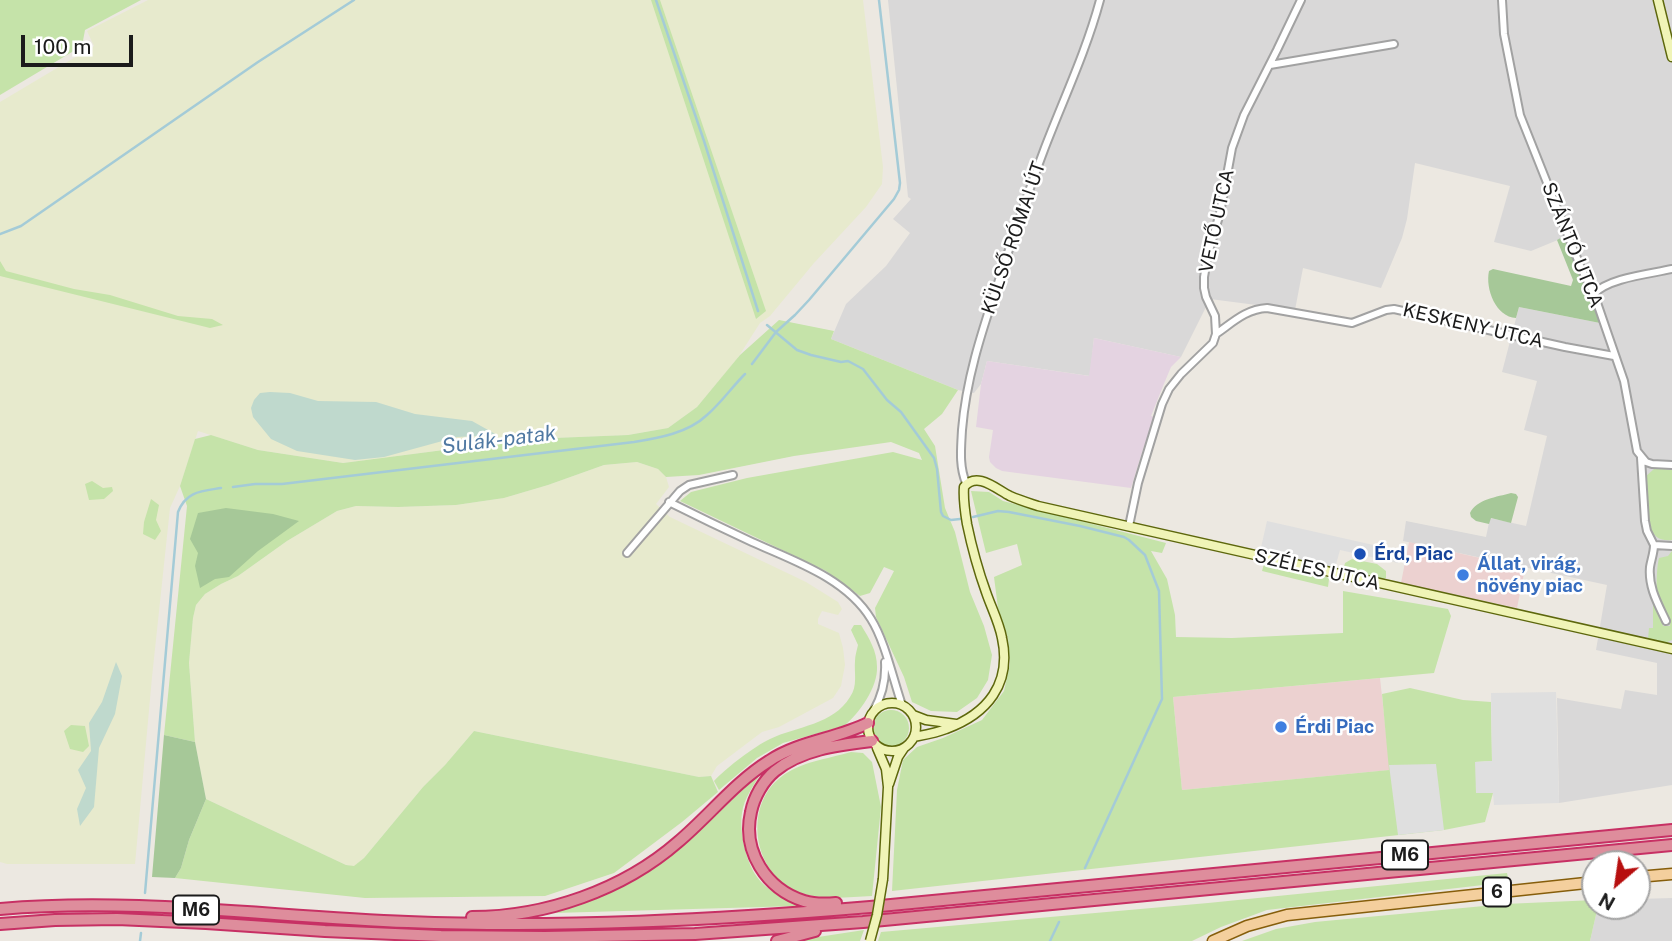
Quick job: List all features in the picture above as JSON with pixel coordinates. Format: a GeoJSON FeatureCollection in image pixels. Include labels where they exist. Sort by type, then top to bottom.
{"type":"FeatureCollection","features":[{"type":"Feature","properties":{"kind":"highway"},"geometry":{"type":"LineString","coordinates":[[392,922],[422,916],[483,917],[516,914],[588,895],[623,879],[678,843],[737,785],[772,759],[795,748],[851,732],[868,723]]}},
{"type":"Feature","properties":{"kind":"highway"},"geometry":{"type":"LineString","coordinates":[[870,907],[809,902],[782,890],[758,865],[749,829],[750,815],[758,794],[769,777],[780,768],[801,755],[849,744],[874,744]]}},
{"type":"Feature","properties":{"kind":"highway","name":"M6"},"geometry":{"type":"LineString","coordinates":[[0,909],[55,905],[117,905],[392,922],[659,922],[870,907],[1672,830]]}},
{"type":"Feature","properties":{"kind":"highway","name":"M6"},"geometry":{"type":"LineString","coordinates":[[0,924],[66,920],[149,920],[485,937],[741,931],[863,922],[1672,845]]}},
{"type":"Feature","properties":{"kind":"highway"},"geometry":{"type":"LineString","coordinates":[[777,941],[863,922]]}},
{"type":"Feature","properties":{"kind":"highway"},"geometry":{"type":"LineString","coordinates":[[485,937],[529,941]]}},
{"type":"Feature","properties":{"kind":"main road"},"geometry":{"type":"LineString","coordinates":[[1651,876],[1672,874]]}},
{"type":"Feature","properties":{"kind":"main road","name":"6"},"geometry":{"type":"LineString","coordinates":[[1213,941],[1247,926],[1287,915],[1581,884]]}},
{"type":"Feature","properties":{"kind":"street","name":"KÜLSŐ RÓMAI ÚT"},"geometry":{"type":"LineString","coordinates":[[966,483],[961,466],[961,442],[974,355],[1019,218],[1084,53],[1100,0]]}},
{"type":"Feature","properties":{"kind":"street","name":"VETŐ UTCA"},"geometry":{"type":"LineString","coordinates":[[1216,334],[1215,316],[1204,288],[1206,266],[1237,132],[1301,0]]}},
{"type":"Feature","properties":{"kind":"street","name":"SZÁNTÓ UTCA"},"geometry":{"type":"LineString","coordinates":[[1502,0],[1504,34],[1520,115],[1594,295],[1624,381],[1637,451],[1641,457],[1647,531],[1654,545],[1651,580],[1654,594],[1667,621]]}},
{"type":"Feature","properties":{"kind":"street"},"geometry":{"type":"LineString","coordinates":[[1658,0],[1669,26],[1672,57]]}},
{"type":"Feature","properties":{"kind":"street"},"geometry":{"type":"LineString","coordinates":[[1270,65],[1394,44]]}},
{"type":"Feature","properties":{"kind":"street"},"geometry":{"type":"LineString","coordinates":[[1594,295],[1610,283],[1672,269]]}},
{"type":"Feature","properties":{"kind":"street","name":"KESKENY UTCA"},"geometry":{"type":"LineString","coordinates":[[1216,334],[1242,315],[1258,309],[1267,308],[1352,323],[1394,309],[1614,356]]}},
{"type":"Feature","properties":{"kind":"street"},"geometry":{"type":"LineString","coordinates":[[1129,526],[1138,484],[1169,388],[1213,343],[1216,334]]}},
{"type":"Feature","properties":{"kind":"street"},"geometry":{"type":"LineString","coordinates":[[1641,457],[1651,464],[1672,466]]}},
{"type":"Feature","properties":{"kind":"street"},"geometry":{"type":"LineString","coordinates":[[627,553],[680,491],[689,485],[733,475]]}},
{"type":"Feature","properties":{"kind":"street","name":"SZÉLES UTCA"},"geometry":{"type":"LineString","coordinates":[[966,483],[981,481],[1038,506],[1672,649]]}},
{"type":"Feature","properties":{"kind":"street"},"geometry":{"type":"LineString","coordinates":[[888,787],[904,748],[914,737],[947,729],[968,719],[988,703],[999,686],[1004,651],[1000,629],[977,567],[969,533],[963,494],[966,483]]}},
{"type":"Feature","properties":{"kind":"street"},"geometry":{"type":"LineString","coordinates":[[669,502],[807,567],[833,581],[853,597],[864,608],[883,642],[902,705]]}},
{"type":"Feature","properties":{"kind":"street"},"geometry":{"type":"LineString","coordinates":[[1654,545],[1672,546]]}},
{"type":"Feature","properties":{"kind":"street"},"geometry":{"type":"LineString","coordinates":[[870,941],[886,861],[888,787],[882,757],[869,736],[868,723],[883,694],[886,676],[885,653]]}},
{"type":"Feature","properties":{"kind":"street"},"geometry":{"type":"LineString","coordinates":[[874,710],[887,703],[902,705],[908,709],[915,722],[914,737]]}},
{"type":"Feature","properties":{"kind":"street"},"geometry":{"type":"LineString","coordinates":[[913,715],[926,720],[956,724]]}},
{"type":"Feature","properties":{"kind":"street"},"geometry":{"type":"LineString","coordinates":[[874,744],[890,751],[904,748]]}},
{"type":"Feature","properties":{"kind":"shaded area"},"geometry":{"type":"Polygon","coordinates":[[[888,0],[1672,0],[1672,785],[1559,803],[1557,698],[1621,709],[1625,690],[1657,695],[1657,663],[1596,650],[1607,585],[1403,541],[1406,521],[1486,537],[1490,518],[1526,526],[1547,436],[1524,430],[1537,381],[1502,372],[1519,307],[1600,323],[1565,237],[1531,251],[1494,242],[1510,186],[1415,163],[1402,238],[1381,288],[1303,268],[1295,310],[1210,299],[1181,357],[1094,338],[1090,376],[987,361],[981,384],[974,393],[958,390],[831,339],[846,304],[886,266],[910,233],[893,219],[911,199],[908,197],[888,0]]]}},
{"type":"Feature","properties":{"kind":"shaded area"},"geometry":{"type":"Polygon","coordinates":[[[1094,338],[1181,357],[1171,367],[1151,416],[1155,417],[1131,488],[996,468],[989,457],[993,430],[976,427],[981,384],[987,361],[1089,376],[1094,338]]]}},
{"type":"Feature","properties":{"kind":"shaded area"},"geometry":{"type":"Polygon","coordinates":[[[1267,521],[1400,551],[1398,563],[1340,550],[1335,568],[1260,552],[1267,521]]]}},
{"type":"Feature","properties":{"kind":"shaded area","name":"Állat, virág, növény piac"},"geometry":{"type":"Polygon","coordinates":[[[1409,542],[1525,568],[1517,608],[1401,583],[1409,542]]]}},
{"type":"Feature","properties":{"kind":"shaded area","name":"Érdi Piac"},"geometry":{"type":"Polygon","coordinates":[[[1380,678],[1390,770],[1182,790],[1173,697],[1380,678]]]}},
{"type":"Feature","properties":{"kind":"shaded area"},"geometry":{"type":"Polygon","coordinates":[[[1556,692],[1559,803],[1494,805],[1493,793],[1476,793],[1475,762],[1492,761],[1491,693],[1556,692]]]}},
{"type":"Feature","properties":{"kind":"shaded area"},"geometry":{"type":"Polygon","coordinates":[[[1436,764],[1444,830],[1398,835],[1389,765],[1436,764]]]}},
{"type":"Feature","properties":{"kind":"shaded area"},"geometry":{"type":"Polygon","coordinates":[[[1672,898],[1672,941],[1590,941],[1595,920],[1651,920],[1651,899],[1672,898]]]}},
{"type":"Feature","properties":{"kind":"green space"},"geometry":{"type":"Polygon","coordinates":[[[0,0],[141,0],[85,30],[82,46],[0,95],[0,0]]]}},
{"type":"Feature","properties":{"kind":"green space"},"geometry":{"type":"Polygon","coordinates":[[[148,0],[863,0],[883,167],[882,184],[866,207],[770,316],[760,323],[737,359],[697,407],[668,428],[628,435],[529,439],[343,463],[258,450],[198,431],[170,508],[135,864],[7,864],[0,862],[0,102],[94,46],[87,31],[148,0]]]}},
{"type":"Feature","properties":{"kind":"green space"},"geometry":{"type":"Polygon","coordinates":[[[651,0],[660,0],[766,311],[756,319],[651,0]]]}},
{"type":"Feature","properties":{"kind":"green space"},"geometry":{"type":"Polygon","coordinates":[[[1564,236],[1600,323],[1519,307],[1516,318],[1503,313],[1491,294],[1489,271],[1493,269],[1571,286],[1573,280],[1557,240],[1564,236]]]}},
{"type":"Feature","properties":{"kind":"green space"},"geometry":{"type":"Polygon","coordinates":[[[0,261],[6,271],[74,289],[110,295],[178,316],[212,319],[223,325],[210,328],[0,276],[0,261]]]}},
{"type":"Feature","properties":{"kind":"green space"},"geometry":{"type":"Polygon","coordinates":[[[779,320],[834,331],[831,339],[958,390],[942,414],[924,429],[935,446],[945,508],[955,532],[970,592],[992,655],[988,680],[977,698],[957,712],[931,711],[912,702],[904,677],[876,617],[875,608],[894,571],[884,567],[870,593],[860,596],[826,571],[680,501],[691,492],[747,478],[893,452],[922,460],[919,453],[891,442],[794,456],[699,475],[666,477],[658,469],[637,462],[604,465],[504,498],[456,505],[356,506],[337,511],[287,541],[238,576],[205,594],[196,605],[189,663],[195,742],[164,735],[187,506],[180,486],[195,439],[211,435],[258,450],[343,463],[529,439],[628,435],[668,428],[697,407],[740,355],[779,320]]]}},
{"type":"Feature","properties":{"kind":"green space"},"geometry":{"type":"Polygon","coordinates":[[[260,393],[290,393],[318,401],[376,402],[415,414],[472,421],[497,435],[457,437],[384,457],[355,460],[297,451],[271,439],[253,417],[251,408],[254,400],[260,393]]]}},
{"type":"Feature","properties":{"kind":"green space"},"geometry":{"type":"Polygon","coordinates":[[[637,462],[658,469],[666,477],[669,487],[656,504],[670,517],[806,582],[838,602],[842,609],[838,615],[822,611],[818,619],[818,624],[839,633],[843,648],[845,665],[841,686],[833,698],[779,727],[762,732],[717,766],[711,776],[699,777],[474,731],[354,867],[206,799],[195,742],[189,663],[196,605],[205,594],[238,576],[287,541],[337,511],[356,506],[456,505],[504,498],[604,465],[637,462]]]}},
{"type":"Feature","properties":{"kind":"green space"},"geometry":{"type":"Polygon","coordinates":[[[1658,468],[1672,470],[1672,540],[1659,538],[1650,528],[1645,477],[1658,468]]]}},
{"type":"Feature","properties":{"kind":"green space"},"geometry":{"type":"Polygon","coordinates":[[[92,481],[103,488],[112,487],[113,491],[104,499],[89,500],[85,484],[92,481]]]}},
{"type":"Feature","properties":{"kind":"green space"},"geometry":{"type":"Polygon","coordinates":[[[971,491],[989,492],[1003,501],[1166,543],[1162,553],[1151,551],[1167,579],[1175,615],[1176,637],[1232,638],[1343,633],[1343,591],[1448,609],[1451,616],[1434,673],[1173,697],[1182,790],[1389,770],[1382,694],[1410,688],[1463,700],[1491,702],[1492,761],[1475,762],[1493,793],[1485,822],[1444,830],[892,891],[897,790],[903,760],[917,747],[982,720],[1004,691],[1010,664],[1008,638],[998,608],[994,577],[1022,565],[1017,544],[986,553],[971,491]]]}},
{"type":"Feature","properties":{"kind":"green space"},"geometry":{"type":"Polygon","coordinates":[[[1511,493],[1518,497],[1511,523],[1491,518],[1489,524],[1471,517],[1470,513],[1477,505],[1511,493]]]}},
{"type":"Feature","properties":{"kind":"green space"},"geometry":{"type":"Polygon","coordinates":[[[151,499],[159,505],[156,520],[161,531],[155,540],[143,534],[151,499]]]}},
{"type":"Feature","properties":{"kind":"green space"},"geometry":{"type":"Polygon","coordinates":[[[226,508],[273,514],[299,521],[258,551],[229,577],[215,579],[200,588],[195,566],[198,553],[190,539],[198,513],[226,508]]]}},
{"type":"Feature","properties":{"kind":"green space"},"geometry":{"type":"Polygon","coordinates":[[[1672,551],[1672,640],[1665,643],[1648,639],[1649,628],[1653,628],[1653,603],[1661,615],[1663,626],[1670,626],[1658,597],[1657,580],[1659,558],[1668,556],[1672,551]]]}},
{"type":"Feature","properties":{"kind":"green space"},"geometry":{"type":"Polygon","coordinates":[[[1352,559],[1377,564],[1386,571],[1386,578],[1381,580],[1346,572],[1345,563],[1352,559]]]}},
{"type":"Feature","properties":{"kind":"green space"},"geometry":{"type":"Polygon","coordinates":[[[1264,564],[1327,577],[1328,587],[1262,571],[1264,564]]]}},
{"type":"Feature","properties":{"kind":"green space"},"geometry":{"type":"Polygon","coordinates":[[[854,625],[861,625],[877,661],[871,691],[856,715],[844,726],[783,743],[757,758],[719,790],[714,781],[757,747],[770,739],[814,724],[843,706],[855,684],[858,645],[851,630],[854,625]]]}},
{"type":"Feature","properties":{"kind":"green space"},"geometry":{"type":"Polygon","coordinates":[[[116,662],[122,676],[115,714],[99,748],[94,807],[80,826],[77,809],[86,788],[78,770],[91,751],[89,723],[102,702],[116,662]]]}},
{"type":"Feature","properties":{"kind":"green space"},"geometry":{"type":"Polygon","coordinates":[[[891,710],[904,715],[909,728],[904,741],[891,746],[878,741],[873,728],[878,715],[891,710]]]}},
{"type":"Feature","properties":{"kind":"green space"},"geometry":{"type":"Polygon","coordinates":[[[71,725],[85,726],[89,746],[83,752],[70,749],[64,731],[71,725]]]}},
{"type":"Feature","properties":{"kind":"green space"},"geometry":{"type":"Polygon","coordinates":[[[474,731],[699,777],[711,776],[718,792],[614,873],[545,896],[365,898],[175,878],[206,799],[346,865],[354,866],[364,858],[474,731]]]}},
{"type":"Feature","properties":{"kind":"green space"},"geometry":{"type":"Polygon","coordinates":[[[164,735],[195,742],[206,799],[175,878],[152,877],[164,735]]]}},
{"type":"Feature","properties":{"kind":"green space"},"geometry":{"type":"Polygon","coordinates":[[[851,752],[863,753],[872,762],[881,807],[872,896],[844,898],[798,892],[783,883],[771,871],[763,856],[758,839],[761,805],[769,790],[788,772],[805,764],[851,752]]]}},
{"type":"Feature","properties":{"kind":"green space"},"geometry":{"type":"Polygon","coordinates":[[[761,773],[743,807],[741,820],[744,846],[753,871],[761,882],[797,906],[554,913],[607,894],[657,866],[761,773]]]}},
{"type":"Feature","properties":{"kind":"green space"},"geometry":{"type":"Polygon","coordinates":[[[1507,873],[1509,882],[1267,910],[1192,941],[878,941],[881,932],[1507,873]]]}},
{"type":"Feature","properties":{"kind":"green space"},"geometry":{"type":"Polygon","coordinates":[[[1581,901],[1581,920],[1595,920],[1590,941],[1242,941],[1276,929],[1315,922],[1505,904],[1581,901]]]}},
{"type":"Feature","properties":{"kind":"green space"},"geometry":{"type":"Polygon","coordinates":[[[864,930],[860,941],[799,941],[805,939],[864,930]]]}},
{"type":"Feature","properties":{"kind":"waterway"},"geometry":{"type":"LineString","coordinates":[[0,234],[21,226],[258,62],[354,0]]}},
{"type":"Feature","properties":{"kind":"waterway"},"geometry":{"type":"LineString","coordinates":[[656,0],[758,311]]}},
{"type":"Feature","properties":{"kind":"waterway","name":"Sulák-patak"},"geometry":{"type":"LineString","coordinates":[[752,364],[776,332],[809,300],[899,190],[879,0]]}},
{"type":"Feature","properties":{"kind":"waterway"},"geometry":{"type":"LineString","coordinates":[[767,325],[797,350],[841,362],[848,361],[863,369],[887,400],[901,412],[934,458],[943,516],[951,520],[960,519]]}},
{"type":"Feature","properties":{"kind":"waterway","name":"Sulák-patak"},"geometry":{"type":"LineString","coordinates":[[233,487],[282,484],[653,439],[673,434],[699,421],[745,374]]}},
{"type":"Feature","properties":{"kind":"waterway","name":"Sulák-patak"},"geometry":{"type":"LineString","coordinates":[[145,893],[178,512],[190,496],[221,488]]}},
{"type":"Feature","properties":{"kind":"waterway"},"geometry":{"type":"LineString","coordinates":[[973,517],[998,511],[1009,512],[1124,537],[1145,555],[1159,591],[1162,699],[1085,868]]}},
{"type":"Feature","properties":{"kind":"waterway"},"geometry":{"type":"LineString","coordinates":[[1050,941],[1059,922]]}},
{"type":"Feature","properties":{"kind":"waterway","name":"Sulák-patak"},"geometry":{"type":"LineString","coordinates":[[140,941],[141,933]]}},
{"type":"Feature","properties":{"kind":"place","name":"Érd, Piac"},"geometry":{"type":"Point","coordinates":[1360,554]}},
{"type":"Feature","properties":{"kind":"place","name":"Állat, virág, növény piac"},"geometry":{"type":"Point","coordinates":[1463,575]}},
{"type":"Feature","properties":{"kind":"place","name":"Érdi Piac"},"geometry":{"type":"Point","coordinates":[1281,727]}}]}
